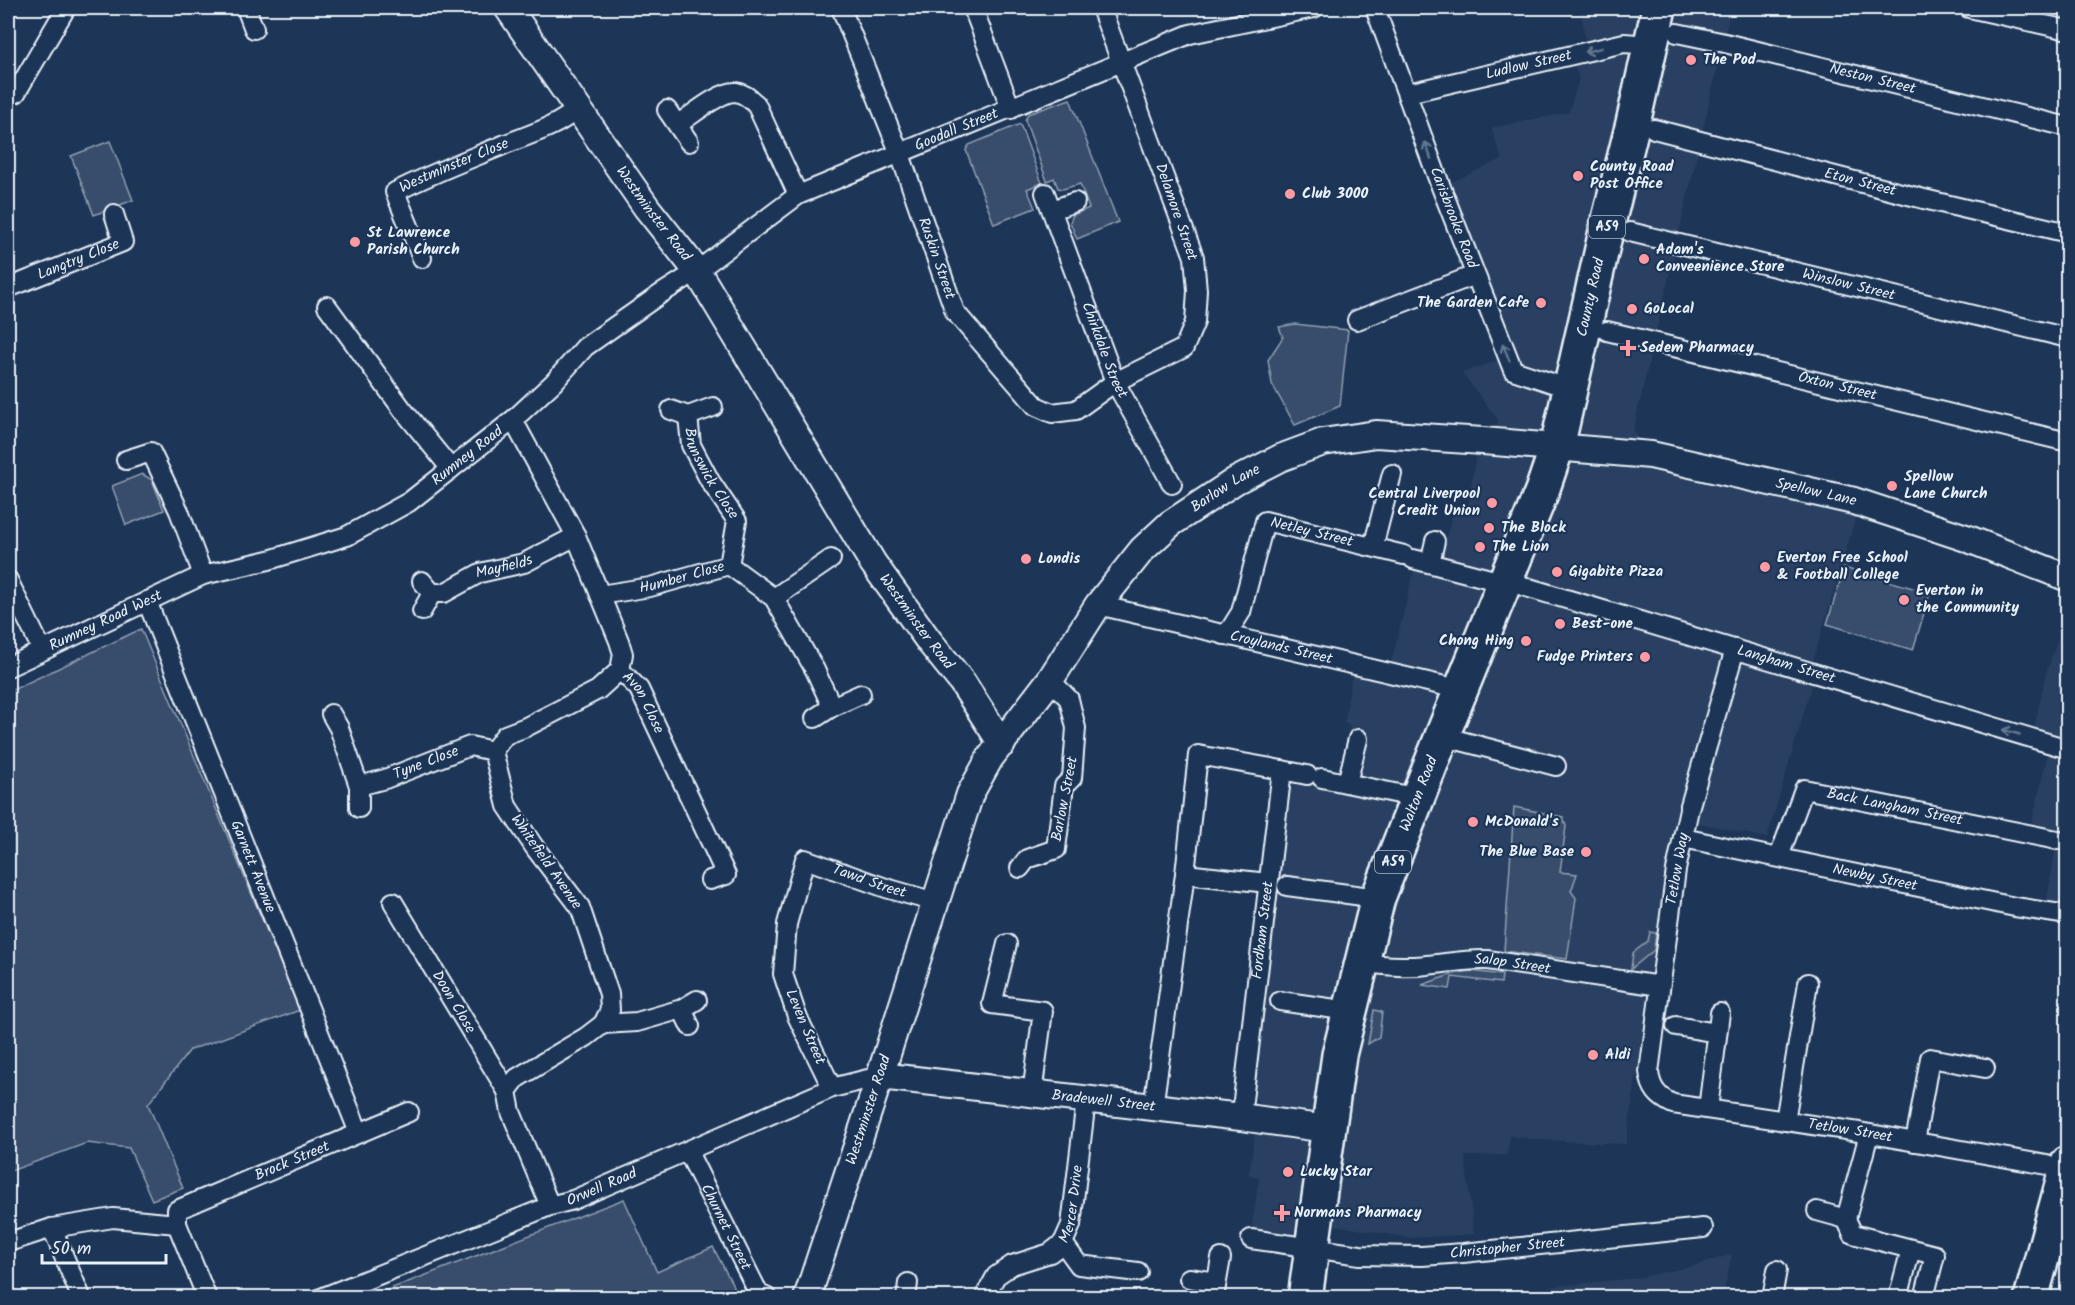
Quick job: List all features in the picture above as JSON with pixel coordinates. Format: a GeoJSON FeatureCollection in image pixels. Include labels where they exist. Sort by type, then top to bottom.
{"type":"FeatureCollection","features":[{"type":"Feature","properties":{"kind":"highway","name":"County Road"},"geometry":{"type":"LineString","coordinates":[[1557,447],[1570,387],[1662,28]]}},
{"type":"Feature","properties":{"kind":"highway","name":"Walton Road"},"geometry":{"type":"LineString","coordinates":[[1305,1298],[1339,1055],[1378,898],[1542,491],[1557,447]]}},
{"type":"Feature","properties":{"kind":"highway"},"geometry":{"type":"LineString","coordinates":[[2031,1298],[2057,1164]]}},
{"type":"Feature","properties":{"kind":"highway"},"geometry":{"type":"LineString","coordinates":[[2053,1298],[2067,1243]]}},
{"type":"Feature","properties":{"kind":"street"},"geometry":{"type":"LineString","coordinates":[[16,93],[66,8]]}},
{"type":"Feature","properties":{"kind":"street"},"geometry":{"type":"LineString","coordinates":[[246,8],[254,29]]}},
{"type":"Feature","properties":{"kind":"street","name":"Westminster Road"},"geometry":{"type":"LineString","coordinates":[[508,8],[647,208],[697,271],[873,563],[929,641],[962,682],[1002,744],[990,758],[970,794],[807,1298]]}},
{"type":"Feature","properties":{"kind":"street","name":"Ruskin Street"},"geometry":{"type":"LineString","coordinates":[[841,8],[900,154],[955,312],[1036,406],[1052,413],[1076,410],[1115,382]]}},
{"type":"Feature","properties":{"kind":"street"},"geometry":{"type":"LineString","coordinates":[[973,8],[1011,109]]}},
{"type":"Feature","properties":{"kind":"street","name":"Delamore Street"},"geometry":{"type":"LineString","coordinates":[[1101,8],[1123,61],[1194,257],[1197,290],[1195,322],[1184,348],[1115,382]]}},
{"type":"Feature","properties":{"kind":"street","name":"Goodall Street"},"geometry":{"type":"LineString","coordinates":[[697,271],[798,195],[1233,16],[1314,8]]}},
{"type":"Feature","properties":{"kind":"street","name":"Carisbrooke Road"},"geometry":{"type":"LineString","coordinates":[[1375,8],[1441,187],[1513,370],[1570,387]]}},
{"type":"Feature","properties":{"kind":"street"},"geometry":{"type":"LineString","coordinates":[[1969,8],[2067,30]]}},
{"type":"Feature","properties":{"kind":"street","name":"Ludlow Street"},"geometry":{"type":"LineString","coordinates":[[1408,93],[1623,43],[1662,28]]}},
{"type":"Feature","properties":{"kind":"street","name":"Neston Street"},"geometry":{"type":"LineString","coordinates":[[1662,28],[2067,127]]}},
{"type":"Feature","properties":{"kind":"street"},"geometry":{"type":"LineString","coordinates":[[689,142],[673,117],[722,95],[735,92],[747,96],[756,104],[798,195]]}},
{"type":"Feature","properties":{"kind":"street","name":"Westminster Close"},"geometry":{"type":"LineString","coordinates":[[422,258],[395,192],[552,127],[578,108]]}},
{"type":"Feature","properties":{"kind":"street","name":"Eton Street"},"geometry":{"type":"LineString","coordinates":[[1654,129],[1924,199],[2067,233]]}},
{"type":"Feature","properties":{"kind":"street","name":"Chirkdale Street"},"geometry":{"type":"LineString","coordinates":[[1045,193],[1115,382],[1172,484]]}},
{"type":"Feature","properties":{"kind":"street"},"geometry":{"type":"LineString","coordinates":[[1052,210],[1075,202]]}},
{"type":"Feature","properties":{"kind":"street","name":"Langtry Close"},"geometry":{"type":"LineString","coordinates":[[8,288],[123,242],[114,214]]}},
{"type":"Feature","properties":{"kind":"street","name":"Winslow Street"},"geometry":{"type":"LineString","coordinates":[[1630,232],[2067,338]]}},
{"type":"Feature","properties":{"kind":"street","name":"Rumney Road"},"geometry":{"type":"LineString","coordinates":[[203,575],[269,560],[347,536],[409,502],[513,420],[554,382],[585,347],[697,271]]}},
{"type":"Feature","properties":{"kind":"street"},"geometry":{"type":"LineString","coordinates":[[1357,320],[1475,275]]}},
{"type":"Feature","properties":{"kind":"street"},"geometry":{"type":"LineString","coordinates":[[327,306],[451,469]]}},
{"type":"Feature","properties":{"kind":"street","name":"Oxton Street"},"geometry":{"type":"LineString","coordinates":[[1607,331],[2067,442]]}},
{"type":"Feature","properties":{"kind":"street","name":"Brunswick Close"},"geometry":{"type":"LineString","coordinates":[[713,407],[680,413],[691,446],[710,481],[737,520],[729,565]]}},
{"type":"Feature","properties":{"kind":"street","name":"Avon Close"},"geometry":{"type":"LineString","coordinates":[[513,420],[576,536],[623,654],[620,670],[639,689],[726,875],[710,880]]}},
{"type":"Feature","properties":{"kind":"street","name":"Barlow Lane"},"geometry":{"type":"LineString","coordinates":[[1002,744],[1050,680],[1098,606],[1142,550],[1170,524],[1197,504],[1262,467],[1323,442],[1376,434],[1557,447]]}},
{"type":"Feature","properties":{"kind":"street","name":"Spellow Lane"},"geometry":{"type":"LineString","coordinates":[[1557,447],[1651,455],[1854,501],[1966,538],[2067,579]]}},
{"type":"Feature","properties":{"kind":"street"},"geometry":{"type":"LineString","coordinates":[[126,460],[151,452],[179,511],[203,575]]}},
{"type":"Feature","properties":{"kind":"street","name":"Netley Street"},"geometry":{"type":"LineString","coordinates":[[1373,548],[1392,474]]}},
{"type":"Feature","properties":{"kind":"street","name":"Netley Street"},"geometry":{"type":"LineString","coordinates":[[1224,635],[1241,612],[1265,521],[1490,579],[1506,581]]}},
{"type":"Feature","properties":{"kind":"street","name":"Mayfields"},"geometry":{"type":"LineString","coordinates":[[422,611],[427,587],[444,593],[480,573],[524,563],[576,536]]}},
{"type":"Feature","properties":{"kind":"street"},"geometry":{"type":"LineString","coordinates":[[1416,559],[1435,541]]}},
{"type":"Feature","properties":{"kind":"street"},"geometry":{"type":"LineString","coordinates":[[774,598],[831,559]]}},
{"type":"Feature","properties":{"kind":"street","name":"Humber Close"},"geometry":{"type":"LineString","coordinates":[[600,595],[650,587],[729,565],[774,598],[815,670],[832,707]]}},
{"type":"Feature","properties":{"kind":"street","name":"Rumney Road West"},"geometry":{"type":"LineString","coordinates":[[8,667],[203,575]]}},
{"type":"Feature","properties":{"kind":"street"},"geometry":{"type":"LineString","coordinates":[[8,580],[42,650]]}},
{"type":"Feature","properties":{"kind":"street","name":"Langham Street"},"geometry":{"type":"LineString","coordinates":[[1506,581],[2067,749]]}},
{"type":"Feature","properties":{"kind":"street","name":"Garnett Avenue"},"geometry":{"type":"LineString","coordinates":[[147,601],[359,1133]]}},
{"type":"Feature","properties":{"kind":"street","name":"Croylands Street"},"geometry":{"type":"LineString","coordinates":[[1098,606],[1462,690]]}},
{"type":"Feature","properties":{"kind":"street","name":"Tetlow Way"},"geometry":{"type":"LineString","coordinates":[[1656,1092],[1651,1084],[1649,1072],[1676,870],[1689,808],[1735,649]]}},
{"type":"Feature","properties":{"kind":"street"},"geometry":{"type":"LineString","coordinates":[[493,751],[505,735],[526,727],[598,690],[620,670]]}},
{"type":"Feature","properties":{"kind":"street","name":"Barlow Street"},"geometry":{"type":"LineString","coordinates":[[1020,868],[1027,859],[1056,849],[1064,786],[1072,778],[1076,728],[1069,699],[1050,680]]}},
{"type":"Feature","properties":{"kind":"street"},"geometry":{"type":"LineString","coordinates":[[815,718],[832,707],[861,694]]}},
{"type":"Feature","properties":{"kind":"street"},"geometry":{"type":"LineString","coordinates":[[340,720],[359,786],[360,808]]}},
{"type":"Feature","properties":{"kind":"street"},"geometry":{"type":"LineString","coordinates":[[1442,736],[1556,766]]}},
{"type":"Feature","properties":{"kind":"street"},"geometry":{"type":"LineString","coordinates":[[1347,783],[1358,739]]}},
{"type":"Feature","properties":{"kind":"street","name":"Tyne Close"},"geometry":{"type":"LineString","coordinates":[[359,786],[385,779],[470,746],[493,751]]}},
{"type":"Feature","properties":{"kind":"street","name":"Whitefield Avenue"},"geometry":{"type":"LineString","coordinates":[[493,751],[507,806],[535,848],[580,906],[609,994],[610,1010],[603,1024]]}},
{"type":"Feature","properties":{"kind":"street"},"geometry":{"type":"LineString","coordinates":[[1154,1108],[1192,875],[1198,755],[1315,776],[1418,798]]}},
{"type":"Feature","properties":{"kind":"street","name":"Fordham Street"},"geometry":{"type":"LineString","coordinates":[[1241,1117],[1282,770]]}},
{"type":"Feature","properties":{"kind":"street","name":"Back Langham Street"},"geometry":{"type":"LineString","coordinates":[[1779,857],[1804,789],[2057,840]]}},
{"type":"Feature","properties":{"kind":"street","name":"Newby Street"},"geometry":{"type":"LineString","coordinates":[[1683,837],[2015,907],[2067,915]]}},
{"type":"Feature","properties":{"kind":"street","name":"Tawd Street"},"geometry":{"type":"LineString","coordinates":[[805,860],[935,903]]}},
{"type":"Feature","properties":{"kind":"street","name":"Leven Street"},"geometry":{"type":"LineString","coordinates":[[805,860],[787,924],[783,974],[797,1016],[832,1088]]}},
{"type":"Feature","properties":{"kind":"street"},"geometry":{"type":"LineString","coordinates":[[1192,875],[1268,883]]}},
{"type":"Feature","properties":{"kind":"street"},"geometry":{"type":"LineString","coordinates":[[1287,886],[1378,898]]}},
{"type":"Feature","properties":{"kind":"street","name":"Doon Close"},"geometry":{"type":"LineString","coordinates":[[382,920],[396,908],[507,1091]]}},
{"type":"Feature","properties":{"kind":"street"},"geometry":{"type":"LineString","coordinates":[[1007,944],[992,1004],[1043,1011],[1032,1094]]}},
{"type":"Feature","properties":{"kind":"street","name":"Salop Street"},"geometry":{"type":"LineString","coordinates":[[1362,963],[1425,966],[1472,959],[1488,960],[1660,986]]}},
{"type":"Feature","properties":{"kind":"street"},"geometry":{"type":"LineString","coordinates":[[1785,1121],[1808,983]]}},
{"type":"Feature","properties":{"kind":"street"},"geometry":{"type":"LineString","coordinates":[[1280,1002],[1349,1011]]}},
{"type":"Feature","properties":{"kind":"street"},"geometry":{"type":"LineString","coordinates":[[550,1206],[511,1112],[507,1091],[517,1078],[586,1037],[603,1024],[637,1022],[689,1004],[690,1026]]}},
{"type":"Feature","properties":{"kind":"street"},"geometry":{"type":"LineString","coordinates":[[1708,1109],[1720,1013]]}},
{"type":"Feature","properties":{"kind":"street"},"geometry":{"type":"LineString","coordinates":[[1676,1026],[1717,1033]]}},
{"type":"Feature","properties":{"kind":"street"},"geometry":{"type":"LineString","coordinates":[[1914,1142],[1930,1058],[1984,1068]]}},
{"type":"Feature","properties":{"kind":"street","name":"Orwell Road"},"geometry":{"type":"LineString","coordinates":[[321,1298],[550,1206],[573,1200],[832,1088],[880,1076]]}},
{"type":"Feature","properties":{"kind":"street","name":"Bradewell Street"},"geometry":{"type":"LineString","coordinates":[[880,1076],[1327,1129]]}},
{"type":"Feature","properties":{"kind":"street","name":"Tetlow Street"},"geometry":{"type":"LineString","coordinates":[[1656,1092],[1663,1100],[1673,1104],[2057,1164]]}},
{"type":"Feature","properties":{"kind":"street","name":"Mercer Drive"},"geometry":{"type":"LineString","coordinates":[[984,1298],[996,1276],[1012,1265],[1050,1253],[1063,1243],[1071,1225],[1086,1100]]}},
{"type":"Feature","properties":{"kind":"street","name":"Brock Street"},"geometry":{"type":"LineString","coordinates":[[177,1217],[359,1133],[409,1113]]}},
{"type":"Feature","properties":{"kind":"street"},"geometry":{"type":"LineString","coordinates":[[1869,1134],[1846,1219],[1853,1234],[1935,1256],[1924,1298]]}},
{"type":"Feature","properties":{"kind":"street","name":"Churnet Street"},"geometry":{"type":"LineString","coordinates":[[688,1152],[759,1294],[768,1298]]}},
{"type":"Feature","properties":{"kind":"street"},"geometry":{"type":"LineString","coordinates":[[1816,1211],[1846,1219]]}},
{"type":"Feature","properties":{"kind":"street"},"geometry":{"type":"LineString","coordinates":[[15,1240],[52,1228],[113,1218],[177,1217],[207,1298]]}},
{"type":"Feature","properties":{"kind":"street"},"geometry":{"type":"LineString","coordinates":[[52,1228],[81,1297]]}},
{"type":"Feature","properties":{"kind":"street","name":"Christopher Street"},"geometry":{"type":"LineString","coordinates":[[1251,1239],[1312,1249],[1389,1256],[1453,1254],[1703,1228]]}},
{"type":"Feature","properties":{"kind":"street"},"geometry":{"type":"LineString","coordinates":[[1063,1243],[1079,1265],[1138,1272]]}},
{"type":"Feature","properties":{"kind":"street"},"geometry":{"type":"LineString","coordinates":[[1898,1298],[1911,1249]]}},
{"type":"Feature","properties":{"kind":"street"},"geometry":{"type":"LineString","coordinates":[[1189,1278],[1215,1290],[1221,1258]]}},
{"type":"Feature","properties":{"kind":"street"},"geometry":{"type":"LineString","coordinates":[[1772,1298],[1777,1270]]}},
{"type":"Feature","properties":{"kind":"shaded area"},"geometry":{"type":"Polygon","coordinates":[[[1580,8],[1731,8],[1633,431],[1656,464],[1856,517],[1812,664],[1812,685],[1767,838],[1680,819],[1655,953],[1626,1144],[1541,1140],[1510,1136],[1507,1155],[1465,1156],[1474,1234],[1411,1238],[1315,1222],[1313,1239],[1251,1231],[1259,1178],[1249,1175],[1259,1103],[1252,1091],[1291,779],[1336,781],[1350,725],[1344,723],[1354,664],[1389,672],[1420,546],[1443,549],[1455,506],[1468,508],[1476,453],[1499,421],[1462,373],[1508,357],[1441,187],[1502,159],[1491,128],[1569,112],[1579,79],[1573,62],[1588,52],[1580,8]]]}},
{"type":"Feature","properties":{"kind":"shaded area"},"geometry":{"type":"Polygon","coordinates":[[[1070,99],[1118,222],[1077,239],[1070,222],[1073,215],[1089,208],[1080,184],[1063,189],[1058,188],[1054,178],[1047,181],[1025,120],[1028,114],[1070,99]]]}},
{"type":"Feature","properties":{"kind":"shaded area"},"geometry":{"type":"Polygon","coordinates":[[[1020,124],[1042,183],[1027,189],[1035,208],[994,224],[966,150],[969,145],[1020,124]]]}},
{"type":"Feature","properties":{"kind":"shaded area"},"geometry":{"type":"Polygon","coordinates":[[[110,141],[133,200],[94,215],[71,156],[110,141]]]}},
{"type":"Feature","properties":{"kind":"shaded area"},"geometry":{"type":"Polygon","coordinates":[[[1295,324],[1348,330],[1340,406],[1295,425],[1272,384],[1268,360],[1283,337],[1279,327],[1295,324]]]}},
{"type":"Feature","properties":{"kind":"shaded area"},"geometry":{"type":"Polygon","coordinates":[[[142,474],[152,480],[164,510],[126,525],[112,486],[142,474]]]}},
{"type":"Feature","properties":{"kind":"shaded area"},"geometry":{"type":"Polygon","coordinates":[[[1844,568],[1930,593],[1913,650],[1827,624],[1844,568]]]}},
{"type":"Feature","properties":{"kind":"shaded area"},"geometry":{"type":"Polygon","coordinates":[[[2067,613],[2067,915],[2045,912],[2057,840],[2029,835],[2048,753],[2030,748],[2046,673],[2067,613]]]}},
{"type":"Feature","properties":{"kind":"shaded area"},"geometry":{"type":"Polygon","coordinates":[[[141,629],[300,1010],[190,1050],[148,1104],[183,1188],[152,1200],[129,1148],[87,1143],[8,1172],[8,692],[141,629]]]}},
{"type":"Feature","properties":{"kind":"shaded area"},"geometry":{"type":"Polygon","coordinates":[[[1514,807],[1563,817],[1566,826],[1560,872],[1577,874],[1571,891],[1576,898],[1567,959],[1504,951],[1514,807]]]}},
{"type":"Feature","properties":{"kind":"shaded area"},"geometry":{"type":"Polygon","coordinates":[[[1650,932],[1656,933],[1654,950],[1631,969],[1633,953],[1648,941],[1650,932]]]}},
{"type":"Feature","properties":{"kind":"shaded area"},"geometry":{"type":"Polygon","coordinates":[[[1471,971],[1502,975],[1501,983],[1452,977],[1450,989],[1422,985],[1453,974],[1471,971]]]}},
{"type":"Feature","properties":{"kind":"shaded area"},"geometry":{"type":"Polygon","coordinates":[[[1374,1010],[1382,1012],[1379,1037],[1368,1044],[1374,1010]]]}},
{"type":"Feature","properties":{"kind":"shaded area"},"geometry":{"type":"Polygon","coordinates":[[[624,1199],[657,1272],[713,1247],[739,1297],[369,1297],[624,1199]]]}},
{"type":"Feature","properties":{"kind":"shaded area"},"geometry":{"type":"Polygon","coordinates":[[[1732,1254],[1723,1297],[1490,1297],[1490,1293],[1637,1278],[1694,1266],[1732,1254]]]}},
{"type":"Feature","properties":{"kind":"place","name":"The Pod"},"geometry":{"type":"Point","coordinates":[1691,60]}},
{"type":"Feature","properties":{"kind":"place","name":"County Road Post Office"},"geometry":{"type":"Point","coordinates":[1578,176]}},
{"type":"Feature","properties":{"kind":"place","name":"Club 3000"},"geometry":{"type":"Point","coordinates":[1290,194]}},
{"type":"Feature","properties":{"kind":"place","name":"St Lawrence Parish Church"},"geometry":{"type":"Point","coordinates":[355,242]}},
{"type":"Feature","properties":{"kind":"place","name":"Adam's Conveenience Store"},"geometry":{"type":"Point","coordinates":[1644,259]}},
{"type":"Feature","properties":{"kind":"place","name":"The Garden Cafe"},"geometry":{"type":"Point","coordinates":[1541,303]}},
{"type":"Feature","properties":{"kind":"place","name":"GoLocal"},"geometry":{"type":"Point","coordinates":[1632,309]}},
{"type":"Feature","properties":{"kind":"place","name":"Sedem Pharmacy"},"geometry":{"type":"Point","coordinates":[1628,348]}},
{"type":"Feature","properties":{"kind":"place","name":"Spellow Lane Church"},"geometry":{"type":"Point","coordinates":[1892,486]}},
{"type":"Feature","properties":{"kind":"place","name":"Central Liverpool Credit Union"},"geometry":{"type":"Point","coordinates":[1492,503]}},
{"type":"Feature","properties":{"kind":"place","name":"The Block"},"geometry":{"type":"Point","coordinates":[1489,528]}},
{"type":"Feature","properties":{"kind":"place","name":"The Lion"},"geometry":{"type":"Point","coordinates":[1480,547]}},
{"type":"Feature","properties":{"kind":"place","name":"Londis"},"geometry":{"type":"Point","coordinates":[1026,559]}},
{"type":"Feature","properties":{"kind":"place","name":"Everton Free School & Football College"},"geometry":{"type":"Point","coordinates":[1765,567]}},
{"type":"Feature","properties":{"kind":"place","name":"Gigabite Pizza"},"geometry":{"type":"Point","coordinates":[1557,572]}},
{"type":"Feature","properties":{"kind":"place","name":"Everton in the Community"},"geometry":{"type":"Point","coordinates":[1904,600]}},
{"type":"Feature","properties":{"kind":"place","name":"Best-one"},"geometry":{"type":"Point","coordinates":[1560,624]}},
{"type":"Feature","properties":{"kind":"place","name":"Chong Hing"},"geometry":{"type":"Point","coordinates":[1526,641]}},
{"type":"Feature","properties":{"kind":"place","name":"Fudge Printers"},"geometry":{"type":"Point","coordinates":[1645,657]}},
{"type":"Feature","properties":{"kind":"place","name":"McDonald's"},"geometry":{"type":"Point","coordinates":[1473,822]}},
{"type":"Feature","properties":{"kind":"place","name":"The Blue Base"},"geometry":{"type":"Point","coordinates":[1586,852]}},
{"type":"Feature","properties":{"kind":"place","name":"Aldi"},"geometry":{"type":"Point","coordinates":[1593,1055]}},
{"type":"Feature","properties":{"kind":"place","name":"Lucky Star"},"geometry":{"type":"Point","coordinates":[1288,1172]}},
{"type":"Feature","properties":{"kind":"place","name":"Normans Pharmacy"},"geometry":{"type":"Point","coordinates":[1282,1213]}}]}
